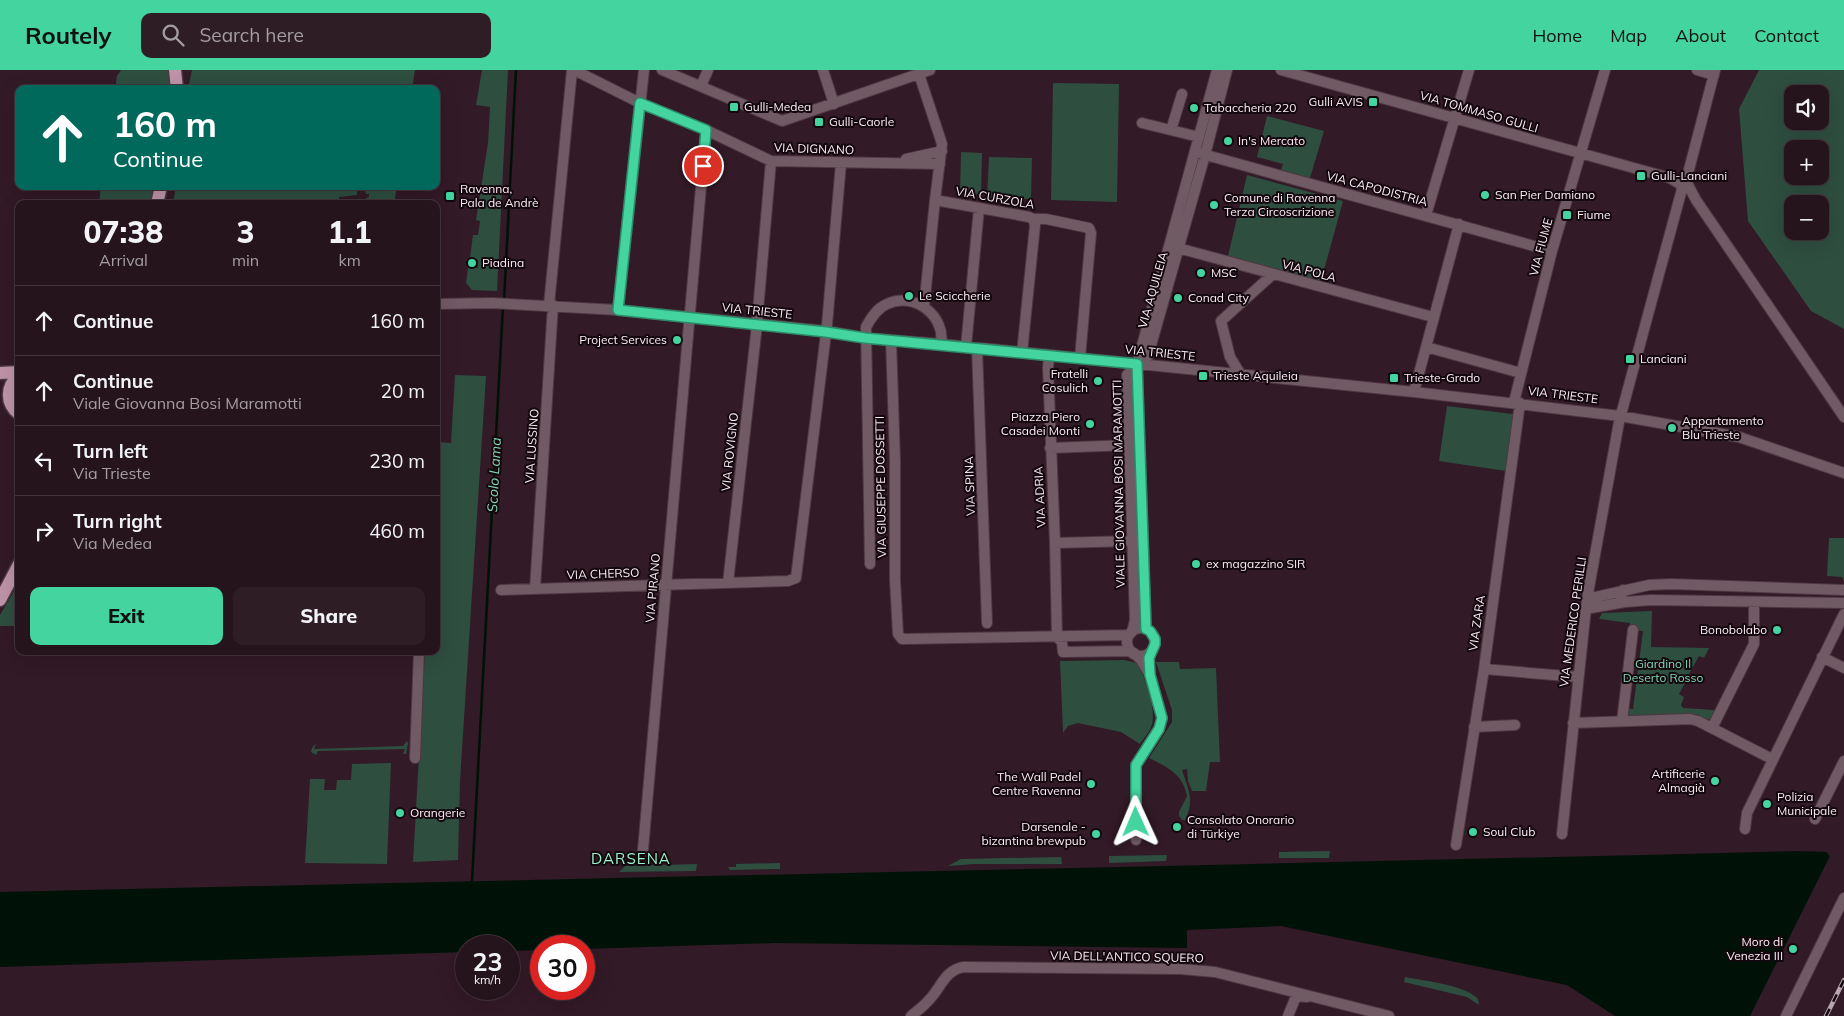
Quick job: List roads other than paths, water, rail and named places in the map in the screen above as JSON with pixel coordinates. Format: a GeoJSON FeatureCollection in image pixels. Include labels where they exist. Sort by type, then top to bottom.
{"type":"FeatureCollection","features":[{"type":"Feature","properties":{"kind":"main road"},"geometry":{"type":"LineString","coordinates":[[177,72],[178,85]]}},
{"type":"Feature","properties":{"kind":"main road"},"geometry":{"type":"LineString","coordinates":[[0,373],[15,374]]}},
{"type":"Feature","properties":{"kind":"main road"},"geometry":{"type":"LineString","coordinates":[[15,379],[9,389],[10,404],[15,410]]}},
{"type":"Feature","properties":{"kind":"main road"},"geometry":{"type":"LineString","coordinates":[[0,400],[15,411]]}},
{"type":"Feature","properties":{"kind":"main road"},"geometry":{"type":"LineString","coordinates":[[0,600],[15,572]]}},
{"type":"Feature","properties":{"kind":"street","name":"VIA DIGNANO"},"geometry":{"type":"LineString","coordinates":[[573,70],[771,161],[940,164]]}},
{"type":"Feature","properties":{"kind":"street","name":"VIA LUSSINO"},"geometry":{"type":"LineString","coordinates":[[535,589],[551,305],[573,70]]}},
{"type":"Feature","properties":{"kind":"street"},"geometry":{"type":"LineString","coordinates":[[618,310],[644,70]]}},
{"type":"Feature","properties":{"kind":"street"},"geometry":{"type":"LineString","coordinates":[[640,100],[644,81],[653,70]]}},
{"type":"Feature","properties":{"kind":"street"},"geometry":{"type":"LineString","coordinates":[[662,70],[782,121],[930,70]]}},
{"type":"Feature","properties":{"kind":"street"},"geometry":{"type":"LineString","coordinates":[[701,86],[708,70]]}},
{"type":"Feature","properties":{"kind":"street"},"geometry":{"type":"LineString","coordinates":[[824,70],[834,104]]}},
{"type":"Feature","properties":{"kind":"street","name":"VIA AQUILEIA"},"geometry":{"type":"LineString","coordinates":[[1137,364],[1148,356],[1178,248],[1200,154],[1199,137],[1217,70]]}},
{"type":"Feature","properties":{"kind":"street","name":"VIA AQUILEIA"},"geometry":{"type":"LineString","coordinates":[[1137,364],[1227,70]]}},
{"type":"Feature","properties":{"kind":"street","name":"VIA TOMMASO GULLI"},"geometry":{"type":"LineString","coordinates":[[1282,70],[1581,154],[1670,178],[1686,179]]}},
{"type":"Feature","properties":{"kind":"street"},"geometry":{"type":"LineString","coordinates":[[1426,215],[1469,70]]}},
{"type":"Feature","properties":{"kind":"street","name":"VIA FIUME"},"geometry":{"type":"LineString","coordinates":[[1517,403],[1521,373],[1552,251],[1605,70]]}},
{"type":"Feature","properties":{"kind":"street"},"geometry":{"type":"LineString","coordinates":[[1697,70],[1715,72],[1686,179],[1696,200],[1844,417]]}},
{"type":"Feature","properties":{"kind":"street","name":"VIA CURZOLA"},"geometry":{"type":"LineString","coordinates":[[918,74],[942,144],[935,204],[979,208],[1033,219],[1046,219],[1083,225],[1089,228],[1091,233],[1080,358]]}},
{"type":"Feature","properties":{"kind":"street"},"geometry":{"type":"LineString","coordinates":[[1171,130],[1182,94]]}},
{"type":"Feature","properties":{"kind":"street"},"geometry":{"type":"LineString","coordinates":[[1142,123],[1199,137]]}},
{"type":"Feature","properties":{"kind":"street","name":"VIA PIRANO"},"geometry":{"type":"LineString","coordinates":[[642,861],[706,130]]}},
{"type":"Feature","properties":{"kind":"street","name":"VIA DIGNANO"},"geometry":{"type":"LineString","coordinates":[[893,163],[942,151]]}},
{"type":"Feature","properties":{"kind":"street","name":"VIA CAPODISTRIA"},"geometry":{"type":"LineString","coordinates":[[1200,154],[1552,251]]}},
{"type":"Feature","properties":{"kind":"street","name":"VIA ROVIGNO"},"geometry":{"type":"LineString","coordinates":[[728,583],[757,325],[771,161]]}},
{"type":"Feature","properties":{"kind":"street"},"geometry":{"type":"LineString","coordinates":[[826,332],[841,163]]}},
{"type":"Feature","properties":{"kind":"street","name":"VIA MEDERICO PERILLI"},"geometry":{"type":"LineString","coordinates":[[1562,834],[1586,604],[1620,416],[1682,192],[1680,184],[1670,178]]}},
{"type":"Feature","properties":{"kind":"street"},"geometry":{"type":"LineString","coordinates":[[1678,206],[1688,198],[1696,200]]}},
{"type":"Feature","properties":{"kind":"street"},"geometry":{"type":"LineString","coordinates":[[924,307],[935,204]]}},
{"type":"Feature","properties":{"kind":"street","name":"VIA SPINA"},"geometry":{"type":"LineString","coordinates":[[979,208],[972,348],[987,623]]}},
{"type":"Feature","properties":{"kind":"street"},"geometry":{"type":"LineString","coordinates":[[1022,353],[1035,226],[1033,219]]}},
{"type":"Feature","properties":{"kind":"street"},"geometry":{"type":"LineString","coordinates":[[1414,392],[1459,224]]}},
{"type":"Feature","properties":{"kind":"street","name":"VIA POLA"},"geometry":{"type":"LineString","coordinates":[[1178,248],[1272,275],[1433,317]]}},
{"type":"Feature","properties":{"kind":"street"},"geometry":{"type":"LineString","coordinates":[[1241,375],[1230,357],[1221,321],[1272,275]]}},
{"type":"Feature","properties":{"kind":"street"},"geometry":{"type":"LineString","coordinates":[[870,564],[866,327],[871,318],[886,304],[900,301],[915,302],[936,318],[942,334],[941,344]]}},
{"type":"Feature","properties":{"kind":"street","name":"VIA TRIESTE"},"geometry":{"type":"LineString","coordinates":[[440,304],[492,302],[618,310],[826,332],[865,338],[941,344],[1517,403],[1620,416],[1739,437],[1844,473]]}},
{"type":"Feature","properties":{"kind":"street","name":"VIA CHERSO"},"geometry":{"type":"LineString","coordinates":[[501,590],[788,581],[796,578],[826,332]]}},
{"type":"Feature","properties":{"kind":"street","name":"VIA GIUSEPPE DOSSETTI"},"geometry":{"type":"LineString","coordinates":[[891,340],[895,460],[895,580],[898,634],[902,639],[1057,637]]}},
{"type":"Feature","properties":{"kind":"street"},"geometry":{"type":"LineString","coordinates":[[1426,347],[1521,373]]}},
{"type":"Feature","properties":{"kind":"street","name":"VIA ADRIA"},"geometry":{"type":"LineString","coordinates":[[1049,356],[1050,448],[1056,543],[1057,637]]}},
{"type":"Feature","properties":{"kind":"street","name":"VIALE GIOVANNA BOSI MARAMOTTI"},"geometry":{"type":"LineString","coordinates":[[1130,633],[1135,620],[1127,375],[1137,364]]}},
{"type":"Feature","properties":{"kind":"street","name":"VIALE GIOVANNA BOSI MARAMOTTI"},"geometry":{"type":"LineString","coordinates":[[1137,364],[1146,629]]}},
{"type":"Feature","properties":{"kind":"street","name":"VIA ZARA"},"geometry":{"type":"LineString","coordinates":[[1456,845],[1484,669],[1517,403]]}},
{"type":"Feature","properties":{"kind":"street"},"geometry":{"type":"LineString","coordinates":[[1050,448],[1130,445]]}},
{"type":"Feature","properties":{"kind":"street"},"geometry":{"type":"LineString","coordinates":[[1056,543],[1133,541]]}},
{"type":"Feature","properties":{"kind":"street"},"geometry":{"type":"LineString","coordinates":[[1586,604],[1623,590],[1649,585],[1670,584],[1844,590]]}},
{"type":"Feature","properties":{"kind":"street"},"geometry":{"type":"LineString","coordinates":[[1623,590],[1621,597],[1625,602]]}},
{"type":"Feature","properties":{"kind":"street"},"geometry":{"type":"LineString","coordinates":[[1586,604],[1651,600],[1844,603]]}},
{"type":"Feature","properties":{"kind":"street"},"geometry":{"type":"LineString","coordinates":[[1712,728],[1754,644],[1754,602]]}},
{"type":"Feature","properties":{"kind":"street"},"geometry":{"type":"LineString","coordinates":[[1745,829],[1747,813],[1822,657],[1841,626],[1844,614]]}},
{"type":"Feature","properties":{"kind":"street"},"geometry":{"type":"LineString","coordinates":[[1057,637],[1130,633],[1138,628],[1150,631],[1155,639],[1149,658],[1150,675],[1162,718],[1159,729],[1136,765],[1136,840]]}},
{"type":"Feature","properties":{"kind":"street"},"geometry":{"type":"LineString","coordinates":[[1622,721],[1633,630]]}},
{"type":"Feature","properties":{"kind":"street"},"geometry":{"type":"LineString","coordinates":[[1130,633],[1128,643],[1150,675]]}},
{"type":"Feature","properties":{"kind":"street"},"geometry":{"type":"LineString","coordinates":[[1057,637],[1062,642],[1063,652],[1133,652],[1142,655],[1150,652]]}},
{"type":"Feature","properties":{"kind":"street"},"geometry":{"type":"LineString","coordinates":[[414,758],[419,655]]}},
{"type":"Feature","properties":{"kind":"street"},"geometry":{"type":"LineString","coordinates":[[1822,657],[1844,668]]}},
{"type":"Feature","properties":{"kind":"street"},"geometry":{"type":"LineString","coordinates":[[1484,669],[1578,677]]}},
{"type":"Feature","properties":{"kind":"street"},"geometry":{"type":"LineString","coordinates":[[1573,723],[1690,719],[1698,721],[1772,759]]}},
{"type":"Feature","properties":{"kind":"street"},"geometry":{"type":"LineString","coordinates":[[1474,727],[1516,725]]}},
{"type":"Feature","properties":{"kind":"street"},"geometry":{"type":"LineString","coordinates":[[1815,819],[1844,761]]}},
{"type":"Feature","properties":{"kind":"street"},"geometry":{"type":"LineString","coordinates":[[1786,1015],[1844,898]]}},
{"type":"Feature","properties":{"kind":"street","name":"VIA DELL'ANTICO SQUERO"},"geometry":{"type":"LineString","coordinates":[[911,1016],[930,1000],[944,978],[955,969],[963,967],[1181,969],[1215,972],[1389,1016]]}},
{"type":"Feature","properties":{"kind":"street"},"geometry":{"type":"LineString","coordinates":[[1288,1016],[1295,999],[1300,996],[1313,997]]}},
{"type":"Feature","properties":{"kind":"waterway","name":"Scolo Lama"},"geometry":{"type":"LineString","coordinates":[[504,301],[516,70]]}},
{"type":"Feature","properties":{"kind":"waterway","name":"Scolo Lama"},"geometry":{"type":"LineString","coordinates":[[472,881],[503,306]]}},
{"type":"Feature","properties":{"kind":"railway"},"geometry":{"type":"LineString","coordinates":[[1826,1016],[1844,980]]}},
{"type":"Feature","properties":{"kind":"place","name":"Gulli AVIS"},"geometry":{"type":"Point","coordinates":[1373,102]}},
{"type":"Feature","properties":{"kind":"place","name":"Gulli-Medea"},"geometry":{"type":"Point","coordinates":[734,107]}},
{"type":"Feature","properties":{"kind":"place","name":"Tabaccheria 220"},"geometry":{"type":"Point","coordinates":[1194,108]}},
{"type":"Feature","properties":{"kind":"place","name":"Gulli-Caorle"},"geometry":{"type":"Point","coordinates":[819,122]}},
{"type":"Feature","properties":{"kind":"place","name":"In's Mercato"},"geometry":{"type":"Point","coordinates":[1228,141]}},
{"type":"Feature","properties":{"kind":"place","name":"Gulli-Lanciani"},"geometry":{"type":"Point","coordinates":[1641,176]}},
{"type":"Feature","properties":{"kind":"place","name":"San Pier Damiano"},"geometry":{"type":"Point","coordinates":[1485,195]}},
{"type":"Feature","properties":{"kind":"place","name":"Ravenna, Pala de Andrè"},"geometry":{"type":"Point","coordinates":[450,196]}},
{"type":"Feature","properties":{"kind":"place","name":"Comune di Ravenna Terza Circoscrizione"},"geometry":{"type":"Point","coordinates":[1214,205]}},
{"type":"Feature","properties":{"kind":"place","name":"Fiume"},"geometry":{"type":"Point","coordinates":[1567,215]}},
{"type":"Feature","properties":{"kind":"place","name":"Piadina"},"geometry":{"type":"Point","coordinates":[472,263]}},
{"type":"Feature","properties":{"kind":"place","name":"MSC"},"geometry":{"type":"Point","coordinates":[1201,273]}},
{"type":"Feature","properties":{"kind":"place","name":"Le Sciccherie"},"geometry":{"type":"Point","coordinates":[909,296]}},
{"type":"Feature","properties":{"kind":"place","name":"Conad City"},"geometry":{"type":"Point","coordinates":[1178,298]}},
{"type":"Feature","properties":{"kind":"place","name":"Project Services"},"geometry":{"type":"Point","coordinates":[677,340]}},
{"type":"Feature","properties":{"kind":"place","name":"Lanciani"},"geometry":{"type":"Point","coordinates":[1630,359]}},
{"type":"Feature","properties":{"kind":"place","name":"Trieste Aquileia"},"geometry":{"type":"Point","coordinates":[1203,376]}},
{"type":"Feature","properties":{"kind":"place","name":"Trieste-Grado"},"geometry":{"type":"Point","coordinates":[1394,378]}},
{"type":"Feature","properties":{"kind":"place","name":"Fratelli Cosulich"},"geometry":{"type":"Point","coordinates":[1098,381]}},
{"type":"Feature","properties":{"kind":"place","name":"Piazza Piero Casadei Monti"},"geometry":{"type":"Point","coordinates":[1090,424]}},
{"type":"Feature","properties":{"kind":"place","name":"Appartamento Blu Trieste"},"geometry":{"type":"Point","coordinates":[1672,428]}},
{"type":"Feature","properties":{"kind":"place","name":"ex magazzino SIR"},"geometry":{"type":"Point","coordinates":[1196,564]}},
{"type":"Feature","properties":{"kind":"place","name":"Bonobolabo"},"geometry":{"type":"Point","coordinates":[1777,630]}},
{"type":"Feature","properties":{"kind":"place","name":"Artificerie Almagià"},"geometry":{"type":"Point","coordinates":[1715,781]}},
{"type":"Feature","properties":{"kind":"place","name":"The Wall Padel Centre Ravenna"},"geometry":{"type":"Point","coordinates":[1091,784]}},
{"type":"Feature","properties":{"kind":"place","name":"Polizia Municipale"},"geometry":{"type":"Point","coordinates":[1767,804]}},
{"type":"Feature","properties":{"kind":"place","name":"Orangerie"},"geometry":{"type":"Point","coordinates":[400,813]}},
{"type":"Feature","properties":{"kind":"place","name":"Consolato Onorario di Türkiye"},"geometry":{"type":"Point","coordinates":[1177,827]}},
{"type":"Feature","properties":{"kind":"place","name":"Soul Club"},"geometry":{"type":"Point","coordinates":[1473,832]}},
{"type":"Feature","properties":{"kind":"place","name":"Darsenale - bizantina brewpub"},"geometry":{"type":"Point","coordinates":[1096,834]}},
{"type":"Feature","properties":{"kind":"place","name":"Moro di Venezia III"},"geometry":{"type":"Point","coordinates":[1793,949]}},
{"type":"Feature","properties":{"kind":"district","name":"DARSENA"},"geometry":{"type":"Point","coordinates":[631,859]}},
{"type":"Feature","properties":{"kind":"park label","name":"Giardino Il Deserto Rosso"},"geometry":{"type":"Point","coordinates":[1663,671]}}]}
